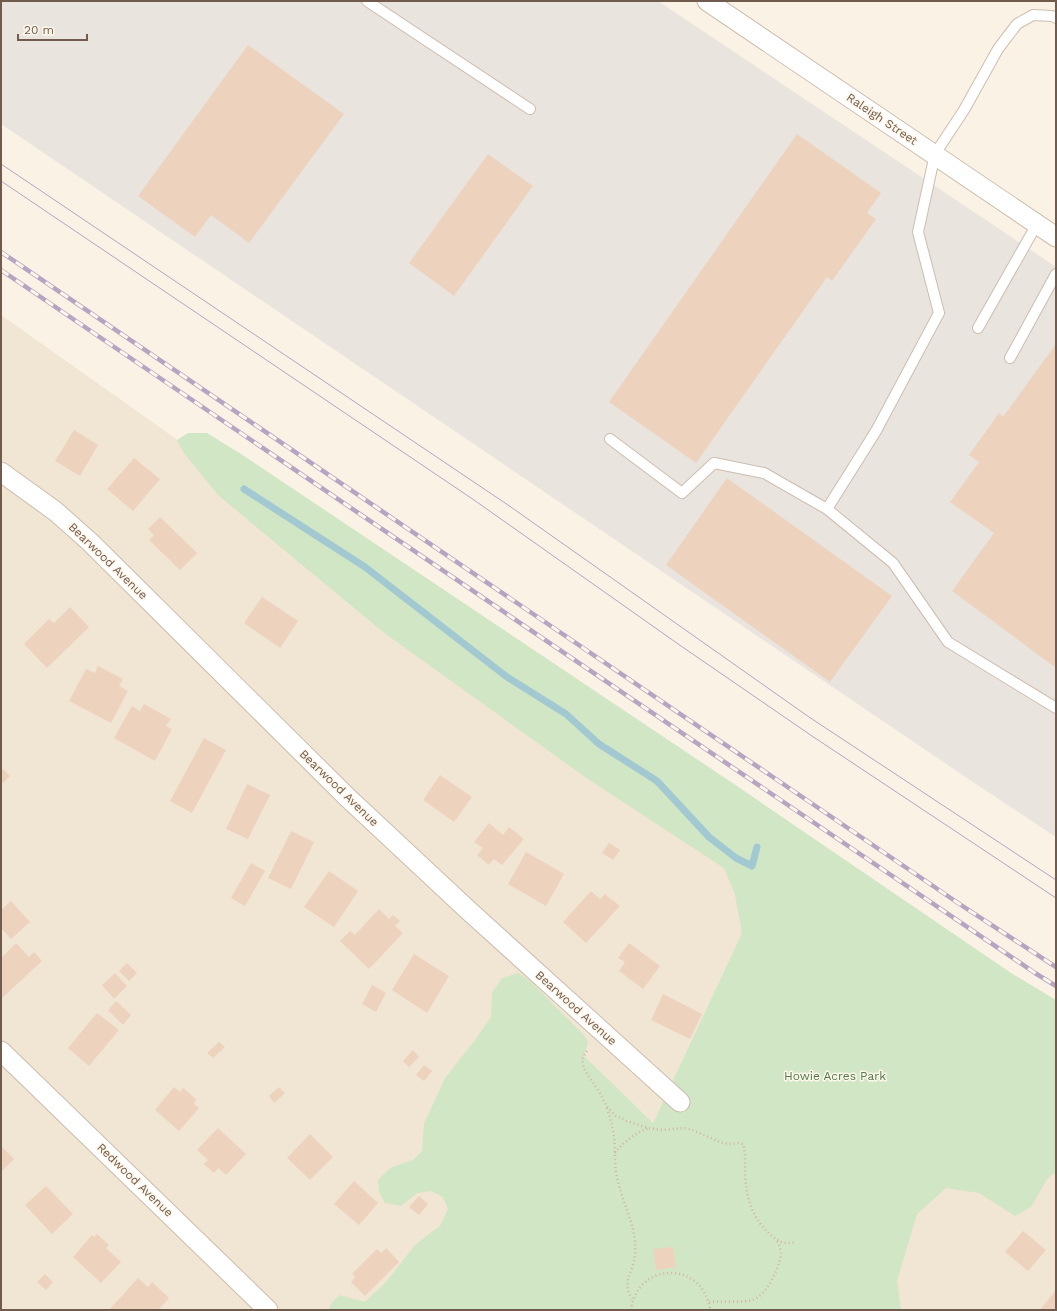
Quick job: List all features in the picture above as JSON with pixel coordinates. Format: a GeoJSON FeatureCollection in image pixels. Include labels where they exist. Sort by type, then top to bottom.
{"type":"FeatureCollection","features":[{"type":"Feature","properties":{"kind":"street","name":"Raleigh Street"},"geometry":{"type":"LineString","coordinates":[[707,1],[1056,237]]}},
{"type":"Feature","properties":{"kind":"street","name":"Bearwood Avenue"},"geometry":{"type":"LineString","coordinates":[[1,472],[55,511],[90,542],[347,797],[468,910],[680,1102]]}},
{"type":"Feature","properties":{"kind":"street","name":"Redwood Avenue"},"geometry":{"type":"LineString","coordinates":[[1,1051],[268,1310]]}},
{"type":"Feature","properties":{"kind":"lane"},"geometry":{"type":"LineString","coordinates":[[367,1],[530,109]]}},
{"type":"Feature","properties":{"kind":"lane"},"geometry":{"type":"LineString","coordinates":[[826,509],[876,431],[939,313],[918,232],[935,154],[964,110],[998,49],[1017,24],[1033,15],[1052,16],[1056,18]]}},
{"type":"Feature","properties":{"kind":"lane"},"geometry":{"type":"LineString","coordinates":[[978,328],[1037,224]]}},
{"type":"Feature","properties":{"kind":"lane"},"geometry":{"type":"LineString","coordinates":[[1010,358],[1056,274]]}},
{"type":"Feature","properties":{"kind":"lane"},"geometry":{"type":"LineString","coordinates":[[610,439],[682,493],[714,464],[764,473],[826,509],[893,564],[948,642],[1056,708]]}},
{"type":"Feature","properties":{"kind":"path"},"geometry":{"type":"LineString","coordinates":[[587,1051],[582,1059],[584,1069],[607,1107],[614,1138],[616,1172],[634,1236],[635,1255],[628,1280],[628,1291],[632,1299]]}},
{"type":"Feature","properties":{"kind":"path"},"geometry":{"type":"LineString","coordinates":[[607,1107],[616,1116],[627,1122],[648,1128],[663,1130],[682,1128],[690,1129],[720,1142],[729,1144],[743,1144],[745,1149],[748,1194],[753,1214],[760,1225],[776,1239],[790,1244],[795,1242]]}},
{"type":"Feature","properties":{"kind":"path"},"geometry":{"type":"LineString","coordinates":[[615,1153],[622,1144],[635,1134],[648,1128]]}},
{"type":"Feature","properties":{"kind":"path"},"geometry":{"type":"LineString","coordinates":[[709,1302],[753,1300],[761,1296],[777,1270],[781,1253],[780,1246],[776,1239]]}},
{"type":"Feature","properties":{"kind":"path"},"geometry":{"type":"LineString","coordinates":[[631,1310],[632,1299],[638,1288],[647,1279],[659,1274],[672,1272],[684,1275],[695,1281],[704,1290],[709,1302],[710,1310]]}},
{"type":"Feature","properties":{"kind":"shaded area"},"geometry":{"type":"Polygon","coordinates":[[[1,1],[658,1],[1056,267],[1056,837],[1,124],[1,1]]]}},
{"type":"Feature","properties":{"kind":"shaded area"},"geometry":{"type":"Polygon","coordinates":[[[1,315],[775,863],[653,1123],[518,993],[583,1310],[1,1310],[1,315]]]}},
{"type":"Feature","properties":{"kind":"shaded area"},"geometry":{"type":"Polygon","coordinates":[[[1056,1047],[1056,1310],[831,1310],[1056,1047]]]}},
{"type":"Feature","properties":{"kind":"green space","name":"Howie Acres Park"},"geometry":{"type":"Polygon","coordinates":[[[188,433],[207,433],[241,454],[731,782],[1011,973],[1056,1000],[1056,1172],[1047,1179],[1031,1207],[1015,1216],[979,1193],[946,1188],[917,1214],[897,1281],[901,1310],[329,1310],[331,1304],[339,1295],[365,1302],[386,1282],[415,1245],[440,1226],[448,1209],[443,1197],[431,1191],[417,1193],[401,1206],[385,1203],[379,1192],[378,1180],[390,1168],[413,1160],[422,1151],[424,1124],[445,1078],[491,1017],[492,993],[502,978],[518,973],[530,981],[583,1034],[588,1042],[584,1056],[653,1123],[742,933],[735,894],[724,868],[585,777],[383,632],[218,495],[184,453],[177,440],[188,433]]]}},
{"type":"Feature","properties":{"kind":"building"},"geometry":{"type":"Polygon","coordinates":[[[248,45],[344,114],[249,243],[211,215],[195,237],[138,196],[248,45]]]}},
{"type":"Feature","properties":{"kind":"building"},"geometry":{"type":"Polygon","coordinates":[[[797,134],[881,193],[867,213],[876,219],[832,281],[827,277],[696,463],[609,402],[797,134]]]}},
{"type":"Feature","properties":{"kind":"building"},"geometry":{"type":"Polygon","coordinates":[[[488,154],[533,186],[454,296],[409,263],[488,154]]]}},
{"type":"Feature","properties":{"kind":"building"},"geometry":{"type":"Polygon","coordinates":[[[1056,344],[1056,668],[952,591],[994,533],[950,502],[979,462],[969,455],[999,413],[1003,417],[1056,344]]]}},
{"type":"Feature","properties":{"kind":"building"},"geometry":{"type":"Polygon","coordinates":[[[74,430],[98,445],[80,476],[55,461],[74,430]]]}},
{"type":"Feature","properties":{"kind":"building"},"geometry":{"type":"Polygon","coordinates":[[[134,458],[160,479],[133,511],[107,489],[134,458]]]}},
{"type":"Feature","properties":{"kind":"building"},"geometry":{"type":"Polygon","coordinates":[[[727,478],[892,596],[830,682],[666,565],[727,478]]]}},
{"type":"Feature","properties":{"kind":"building"},"geometry":{"type":"Polygon","coordinates":[[[160,517],[197,553],[180,570],[149,540],[154,535],[148,529],[160,517]]]}},
{"type":"Feature","properties":{"kind":"building"},"geometry":{"type":"Polygon","coordinates":[[[262,597],[298,621],[280,648],[244,623],[262,597]]]}},
{"type":"Feature","properties":{"kind":"building"},"geometry":{"type":"Polygon","coordinates":[[[70,607],[89,627],[47,668],[24,644],[49,619],[54,623],[70,607]]]}},
{"type":"Feature","properties":{"kind":"building"},"geometry":{"type":"Polygon","coordinates":[[[98,666],[123,679],[119,686],[128,691],[111,723],[69,701],[86,669],[95,673],[98,666]]]}},
{"type":"Feature","properties":{"kind":"building"},"geometry":{"type":"Polygon","coordinates":[[[144,704],[171,719],[166,726],[172,729],[155,761],[114,738],[132,706],[140,711],[144,704]]]}},
{"type":"Feature","properties":{"kind":"building"},"geometry":{"type":"Polygon","coordinates":[[[204,738],[226,750],[192,813],[170,801],[204,738]]]}},
{"type":"Feature","properties":{"kind":"building"},"geometry":{"type":"Polygon","coordinates":[[[1,767],[10,776],[1,785],[1,767]]]}},
{"type":"Feature","properties":{"kind":"building"},"geometry":{"type":"Polygon","coordinates":[[[440,775],[472,797],[454,822],[423,800],[440,775]]]}},
{"type":"Feature","properties":{"kind":"building"},"geometry":{"type":"Polygon","coordinates":[[[247,784],[270,795],[248,839],[226,829],[247,784]]]}},
{"type":"Feature","properties":{"kind":"building"},"geometry":{"type":"Polygon","coordinates":[[[489,823],[503,835],[509,827],[524,839],[502,865],[494,859],[489,865],[477,855],[483,848],[474,842],[489,823]]]}},
{"type":"Feature","properties":{"kind":"building"},"geometry":{"type":"Polygon","coordinates":[[[291,831],[314,842],[291,889],[268,878],[291,831]]]}},
{"type":"Feature","properties":{"kind":"building"},"geometry":{"type":"Polygon","coordinates":[[[609,843],[620,850],[613,860],[602,853],[609,843]]]}},
{"type":"Feature","properties":{"kind":"building"},"geometry":{"type":"Polygon","coordinates":[[[526,852],[564,874],[546,906],[508,884],[526,852]]]}},
{"type":"Feature","properties":{"kind":"building"},"geometry":{"type":"Polygon","coordinates":[[[251,863],[265,871],[245,906],[231,898],[251,863]]]}},
{"type":"Feature","properties":{"kind":"building"},"geometry":{"type":"Polygon","coordinates":[[[329,871],[358,891],[334,927],[304,907],[329,871]]]}},
{"type":"Feature","properties":{"kind":"building"},"geometry":{"type":"Polygon","coordinates":[[[591,891],[600,899],[605,894],[620,906],[586,943],[563,922],[591,891]]]}},
{"type":"Feature","properties":{"kind":"building"},"geometry":{"type":"Polygon","coordinates":[[[11,901],[30,922],[11,939],[1,928],[1,910],[11,901]]]}},
{"type":"Feature","properties":{"kind":"building"},"geometry":{"type":"Polygon","coordinates":[[[379,909],[389,919],[393,915],[400,921],[395,926],[403,933],[369,969],[340,941],[350,931],[355,935],[379,909]]]}},
{"type":"Feature","properties":{"kind":"building"},"geometry":{"type":"Polygon","coordinates":[[[16,943],[29,957],[34,952],[42,961],[1,999],[1,958],[16,943]]]}},
{"type":"Feature","properties":{"kind":"building"},"geometry":{"type":"Polygon","coordinates":[[[629,943],[660,966],[643,989],[619,971],[625,962],[618,958],[629,943]]]}},
{"type":"Feature","properties":{"kind":"building"},"geometry":{"type":"Polygon","coordinates":[[[414,954],[449,976],[427,1013],[392,990],[414,954]]]}},
{"type":"Feature","properties":{"kind":"building"},"geometry":{"type":"Polygon","coordinates":[[[127,963],[137,973],[129,981],[119,971],[127,963]]]}},
{"type":"Feature","properties":{"kind":"building"},"geometry":{"type":"Polygon","coordinates":[[[115,973],[127,986],[114,999],[102,985],[115,973]]]}},
{"type":"Feature","properties":{"kind":"building"},"geometry":{"type":"Polygon","coordinates":[[[372,985],[386,993],[376,1012],[362,1004],[372,985]]]}},
{"type":"Feature","properties":{"kind":"building"},"geometry":{"type":"Polygon","coordinates":[[[663,994],[702,1014],[690,1039],[651,1020],[663,994]]]}},
{"type":"Feature","properties":{"kind":"building"},"geometry":{"type":"Polygon","coordinates":[[[116,1001],[131,1015],[123,1025],[108,1010],[116,1001]]]}},
{"type":"Feature","properties":{"kind":"building"},"geometry":{"type":"Polygon","coordinates":[[[97,1013],[119,1030],[89,1066],[68,1048],[97,1013]]]}},
{"type":"Feature","properties":{"kind":"building"},"geometry":{"type":"Polygon","coordinates":[[[219,1042],[225,1047],[213,1058],[207,1053],[219,1042]]]}},
{"type":"Feature","properties":{"kind":"building"},"geometry":{"type":"Polygon","coordinates":[[[413,1050],[419,1057],[409,1067],[403,1061],[413,1050]]]}},
{"type":"Feature","properties":{"kind":"building"},"geometry":{"type":"Polygon","coordinates":[[[424,1065],[432,1071],[424,1081],[416,1075],[424,1065]]]}},
{"type":"Feature","properties":{"kind":"building"},"geometry":{"type":"Polygon","coordinates":[[[174,1087],[180,1092],[183,1088],[196,1099],[194,1104],[199,1108],[179,1131],[155,1110],[174,1087]]]}},
{"type":"Feature","properties":{"kind":"building"},"geometry":{"type":"Polygon","coordinates":[[[279,1087],[285,1093],[274,1103],[269,1096],[279,1087]]]}},
{"type":"Feature","properties":{"kind":"building"},"geometry":{"type":"Polygon","coordinates":[[[218,1128],[246,1154],[226,1175],[218,1168],[214,1173],[204,1164],[208,1160],[197,1150],[218,1128]]]}},
{"type":"Feature","properties":{"kind":"building"},"geometry":{"type":"Polygon","coordinates":[[[310,1134],[333,1157],[310,1180],[287,1158],[310,1134]]]}},
{"type":"Feature","properties":{"kind":"building"},"geometry":{"type":"Polygon","coordinates":[[[1,1146],[14,1159],[1,1172],[1,1146]]]}},
{"type":"Feature","properties":{"kind":"building"},"geometry":{"type":"Polygon","coordinates":[[[354,1181],[378,1203],[359,1225],[334,1204],[354,1181]]]}},
{"type":"Feature","properties":{"kind":"building"},"geometry":{"type":"Polygon","coordinates":[[[46,1186],[73,1214],[52,1234],[25,1205],[46,1186]]]}},
{"type":"Feature","properties":{"kind":"building"},"geometry":{"type":"Polygon","coordinates":[[[419,1196],[428,1204],[419,1215],[409,1207],[419,1196]]]}},
{"type":"Feature","properties":{"kind":"building"},"geometry":{"type":"Polygon","coordinates":[[[1023,1231],[1046,1250],[1028,1271],[1005,1252],[1023,1231]]]}},
{"type":"Feature","properties":{"kind":"building"},"geometry":{"type":"Polygon","coordinates":[[[97,1234],[109,1245],[106,1248],[121,1262],[101,1283],[73,1257],[92,1235],[94,1237],[97,1234]]]}},
{"type":"Feature","properties":{"kind":"building"},"geometry":{"type":"Polygon","coordinates":[[[673,1247],[676,1267],[656,1270],[653,1249],[673,1247]]]}},
{"type":"Feature","properties":{"kind":"building"},"geometry":{"type":"Polygon","coordinates":[[[386,1248],[399,1262],[365,1296],[351,1282],[355,1277],[352,1274],[377,1249],[381,1253],[386,1248]]]}},
{"type":"Feature","properties":{"kind":"building"},"geometry":{"type":"Polygon","coordinates":[[[45,1274],[53,1282],[46,1290],[37,1282],[45,1274]]]}},
{"type":"Feature","properties":{"kind":"building"},"geometry":{"type":"Polygon","coordinates":[[[138,1278],[148,1287],[152,1282],[169,1298],[158,1310],[109,1310],[138,1278]]]}},
{"type":"Feature","properties":{"kind":"building"},"geometry":{"type":"Polygon","coordinates":[[[1056,1290],[1056,1310],[1040,1310],[1056,1290]]]}},
{"type":"Feature","properties":{"kind":"waterway"},"geometry":{"type":"LineString","coordinates":[[244,489],[365,567],[507,677],[566,714],[599,744],[657,781],[709,837],[736,858],[752,866],[757,847]]}},
{"type":"Feature","properties":{"kind":"tram line"},"geometry":{"type":"LineString","coordinates":[[1,164],[508,505],[809,717],[1056,880]]}},
{"type":"Feature","properties":{"kind":"tram line"},"geometry":{"type":"LineString","coordinates":[[1,181],[474,500],[681,646],[812,736],[1056,898]]}},
{"type":"Feature","properties":{"kind":"railway"},"geometry":{"type":"LineString","coordinates":[[1,252],[961,905],[1056,967]]}},
{"type":"Feature","properties":{"kind":"railway"},"geometry":{"type":"LineString","coordinates":[[1,270],[1056,986]]}}]}
